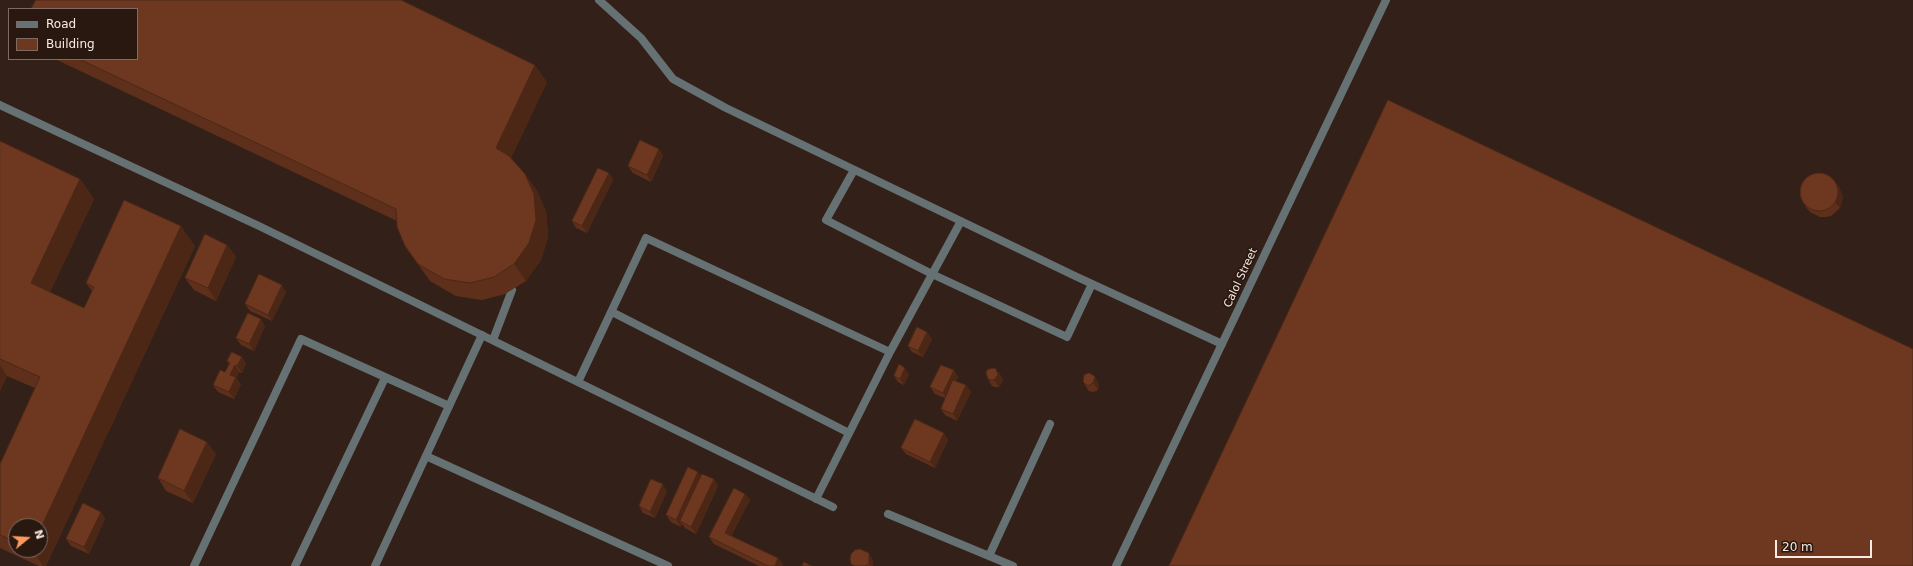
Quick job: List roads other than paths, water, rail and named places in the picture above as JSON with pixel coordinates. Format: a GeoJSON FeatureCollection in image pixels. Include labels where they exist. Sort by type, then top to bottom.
{"type":"FeatureCollection","features":[{"type":"Feature","properties":{"kind":"street"},"geometry":{"type":"LineString","coordinates":[[599,0],[642,38],[673,79],[726,108],[854,170],[1092,284],[1222,344]]}},
{"type":"Feature","properties":{"kind":"street","name":"Calol Street"},"geometry":{"type":"LineString","coordinates":[[1116,566],[1386,0]]}},
{"type":"Feature","properties":{"kind":"street"},"geometry":{"type":"LineString","coordinates":[[0,105],[259,226],[833,507]]}},
{"type":"Feature","properties":{"kind":"street"},"geometry":{"type":"LineString","coordinates":[[854,170],[826,220],[932,274],[1066,337],[1092,284]]}},
{"type":"Feature","properties":{"kind":"street"},"geometry":{"type":"LineString","coordinates":[[816,499],[890,352],[961,221]]}},
{"type":"Feature","properties":{"kind":"street"},"geometry":{"type":"LineString","coordinates":[[578,382],[646,238],[890,352]]}},
{"type":"Feature","properties":{"kind":"street"},"geometry":{"type":"LineString","coordinates":[[492,340],[512,290]]}},
{"type":"Feature","properties":{"kind":"street"},"geometry":{"type":"LineString","coordinates":[[612,312],[849,433]]}},
{"type":"Feature","properties":{"kind":"street"},"geometry":{"type":"LineString","coordinates":[[375,566],[482,335]]}},
{"type":"Feature","properties":{"kind":"street"},"geometry":{"type":"LineString","coordinates":[[194,566],[301,339],[449,406]]}},
{"type":"Feature","properties":{"kind":"street"},"geometry":{"type":"LineString","coordinates":[[295,566],[385,378]]}},
{"type":"Feature","properties":{"kind":"street"},"geometry":{"type":"LineString","coordinates":[[989,556],[1050,424]]}},
{"type":"Feature","properties":{"kind":"street"},"geometry":{"type":"LineString","coordinates":[[426,456],[668,566]]}},
{"type":"Feature","properties":{"kind":"street"},"geometry":{"type":"LineString","coordinates":[[888,514],[1013,566]]}}]}
